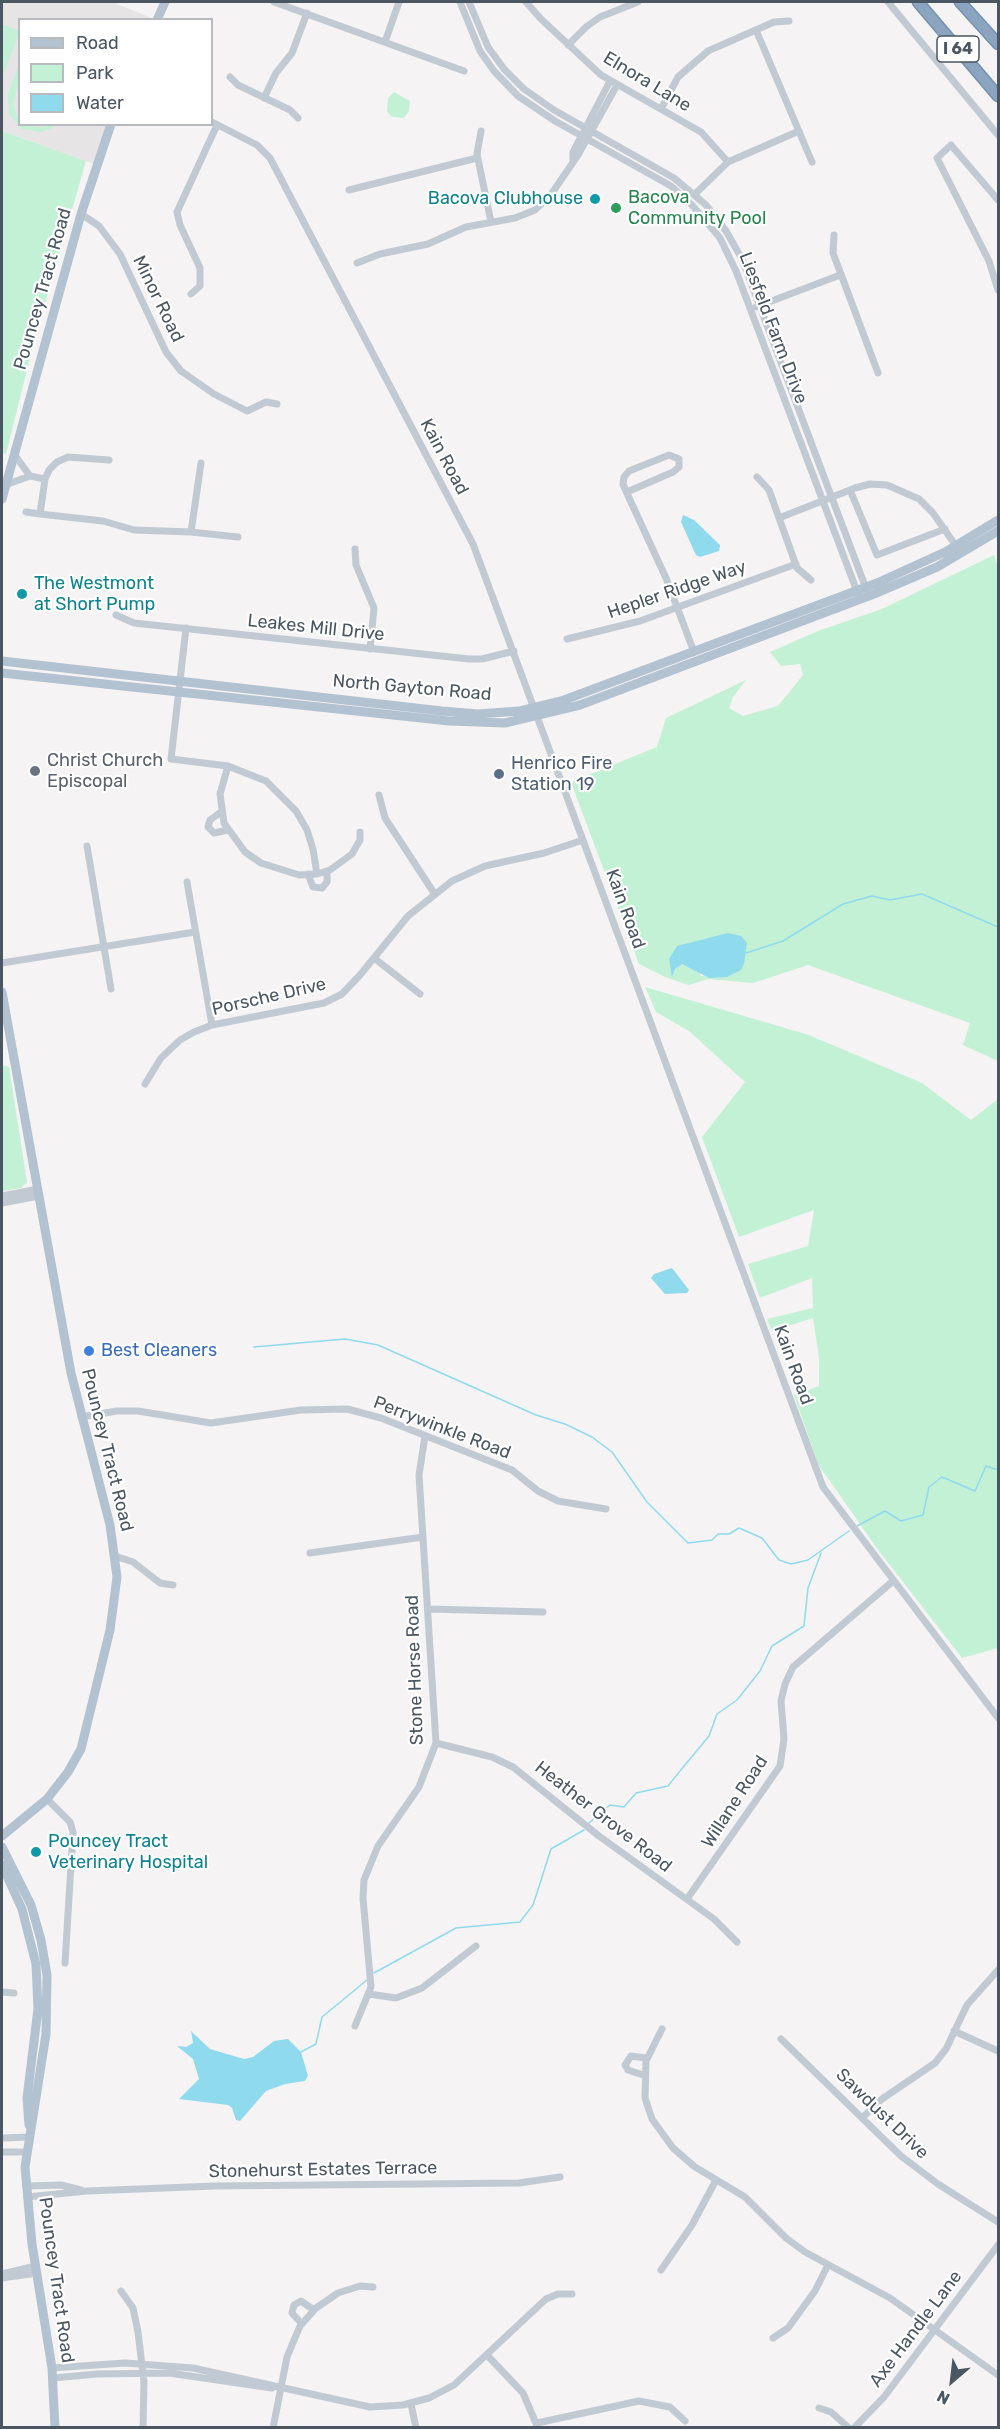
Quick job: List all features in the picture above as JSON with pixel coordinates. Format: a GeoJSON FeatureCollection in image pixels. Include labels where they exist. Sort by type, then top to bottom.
{"type":"FeatureCollection","features":[{"type":"Feature","properties":{"kind":"highway","name":"I 64"},"geometry":{"type":"LineString","coordinates":[[918,2],[999,96]]}},
{"type":"Feature","properties":{"kind":"highway","name":"I 64"},"geometry":{"type":"LineString","coordinates":[[960,2],[999,44]]}},
{"type":"Feature","properties":{"kind":"main road"},"geometry":{"type":"LineString","coordinates":[[158,18],[165,2]]}},
{"type":"Feature","properties":{"kind":"main road","name":"Pouncey Tract Road"},"geometry":{"type":"LineString","coordinates":[[2,499],[81,214],[110,126]]}},
{"type":"Feature","properties":{"kind":"main road","name":"North Gayton Road"},"geometry":{"type":"LineString","coordinates":[[2,661],[460,713],[537,712],[580,705],[863,593],[956,546],[999,520]]}},
{"type":"Feature","properties":{"kind":"main road","name":"North Gayton Road"},"geometry":{"type":"LineString","coordinates":[[2,673],[468,723],[505,723],[694,652],[937,567],[999,531]]}},
{"type":"Feature","properties":{"kind":"main road","name":"Pouncey Tract Road"},"geometry":{"type":"LineString","coordinates":[[2,992],[81,1417],[110,1525],[117,1577],[113,1616],[85,1739],[68,1772],[47,1799],[2,1836]]}},
{"type":"Feature","properties":{"kind":"main road","name":"Pouncey Tract Road"},"geometry":{"type":"LineString","coordinates":[[2,1848],[31,1905],[41,1940],[47,1975],[46,2034],[27,2152],[27,2192],[53,2373],[55,2427]]}},
{"type":"Feature","properties":{"kind":"main road","name":"Pouncey Tract Road"},"geometry":{"type":"LineString","coordinates":[[2,1865],[25,1916],[36,1964],[38,2019],[27,2098],[30,2137]]}},
{"type":"Feature","properties":{"kind":"street"},"geometry":{"type":"LineString","coordinates":[[274,2],[464,71]]}},
{"type":"Feature","properties":{"kind":"street"},"geometry":{"type":"LineString","coordinates":[[385,42],[399,2]]}},
{"type":"Feature","properties":{"kind":"street","name":"Liesfeld Farm Drive"},"geometry":{"type":"LineString","coordinates":[[460,2],[474,40],[502,80],[526,103],[660,179],[693,205],[726,248],[823,501],[863,593]]}},
{"type":"Feature","properties":{"kind":"street","name":"Liesfeld Farm Drive"},"geometry":{"type":"LineString","coordinates":[[469,2],[488,46],[511,76],[540,101],[661,169],[695,194],[717,218],[734,244],[760,306],[832,497],[863,593]]}},
{"type":"Feature","properties":{"kind":"street","name":"Elnora Lane"},"geometry":{"type":"LineString","coordinates":[[526,2],[568,45],[613,83],[701,132],[728,162]]}},
{"type":"Feature","properties":{"kind":"street"},"geometry":{"type":"LineString","coordinates":[[614,2],[617,11]]}},
{"type":"Feature","properties":{"kind":"street"},"geometry":{"type":"LineString","coordinates":[[568,45],[586,27],[638,2]]}},
{"type":"Feature","properties":{"kind":"street"},"geometry":{"type":"LineString","coordinates":[[888,2],[999,135]]}},
{"type":"Feature","properties":{"kind":"street"},"geometry":{"type":"LineString","coordinates":[[264,98],[276,73],[292,53],[306,13]]}},
{"type":"Feature","properties":{"kind":"street"},"geometry":{"type":"LineString","coordinates":[[661,109],[678,77],[697,58],[720,45],[774,22],[789,21]]}},
{"type":"Feature","properties":{"kind":"street"},"geometry":{"type":"LineString","coordinates":[[756,30],[812,162]]}},
{"type":"Feature","properties":{"kind":"street"},"geometry":{"type":"LineString","coordinates":[[230,77],[238,85],[290,110],[298,117]]}},
{"type":"Feature","properties":{"kind":"street"},"geometry":{"type":"LineString","coordinates":[[357,263],[380,254],[428,244],[466,227],[515,218],[535,210],[550,195],[573,161],[573,152],[589,129],[613,83]]}},
{"type":"Feature","properties":{"kind":"street"},"geometry":{"type":"LineString","coordinates":[[191,294],[200,286],[200,268],[180,225],[177,212],[214,124]]}},
{"type":"Feature","properties":{"kind":"street","name":"Kain Road"},"geometry":{"type":"LineString","coordinates":[[214,124],[257,145],[270,158],[463,525],[479,560],[820,1481],[840,1512],[999,1718]]}},
{"type":"Feature","properties":{"kind":"street"},"geometry":{"type":"LineString","coordinates":[[481,131],[476,145],[477,158],[490,222]]}},
{"type":"Feature","properties":{"kind":"street"},"geometry":{"type":"LineString","coordinates":[[695,194],[728,162],[799,131]]}},
{"type":"Feature","properties":{"kind":"street"},"geometry":{"type":"LineString","coordinates":[[999,200],[951,145],[937,158],[989,261],[999,290]]}},
{"type":"Feature","properties":{"kind":"street"},"geometry":{"type":"LineString","coordinates":[[349,190],[477,158]]}},
{"type":"Feature","properties":{"kind":"street","name":"Minor Road"},"geometry":{"type":"LineString","coordinates":[[81,214],[99,226],[120,254],[166,352],[181,371],[214,394],[247,411],[266,402],[277,404]]}},
{"type":"Feature","properties":{"kind":"street"},"geometry":{"type":"LineString","coordinates":[[834,235],[833,253],[878,373]]}},
{"type":"Feature","properties":{"kind":"street"},"geometry":{"type":"LineString","coordinates":[[751,309],[840,274]]}},
{"type":"Feature","properties":{"kind":"street"},"geometry":{"type":"LineString","coordinates":[[14,454],[30,476]]}},
{"type":"Feature","properties":{"kind":"street"},"geometry":{"type":"LineString","coordinates":[[627,492],[673,472],[679,467],[679,459],[669,455],[629,471],[623,480],[627,492],[677,608],[694,652]]}},
{"type":"Feature","properties":{"kind":"street"},"geometry":{"type":"LineString","coordinates":[[40,514],[45,480],[49,470],[57,462],[68,457],[109,460]]}},
{"type":"Feature","properties":{"kind":"street"},"geometry":{"type":"LineString","coordinates":[[191,532],[201,463]]}},
{"type":"Feature","properties":{"kind":"street"},"geometry":{"type":"LineString","coordinates":[[5,484],[30,476],[45,480]]}},
{"type":"Feature","properties":{"kind":"street"},"geometry":{"type":"LineString","coordinates":[[757,477],[768,487],[796,564],[811,580]]}},
{"type":"Feature","properties":{"kind":"street"},"geometry":{"type":"LineString","coordinates":[[779,518],[870,484],[903,490],[919,499],[945,529],[956,546]]}},
{"type":"Feature","properties":{"kind":"street"},"geometry":{"type":"LineString","coordinates":[[850,490],[877,555],[945,529]]}},
{"type":"Feature","properties":{"kind":"street"},"geometry":{"type":"LineString","coordinates":[[26,512],[103,521],[134,530],[191,532],[238,537]]}},
{"type":"Feature","properties":{"kind":"street"},"geometry":{"type":"LineString","coordinates":[[355,549],[356,565],[374,608],[370,649]]}},
{"type":"Feature","properties":{"kind":"street","name":"Hepler Ridge Way"},"geometry":{"type":"LineString","coordinates":[[567,639],[640,621],[796,564]]}},
{"type":"Feature","properties":{"kind":"street","name":"Leakes Mill Drive"},"geometry":{"type":"LineString","coordinates":[[116,615],[130,622],[469,659],[482,659],[514,651]]}},
{"type":"Feature","properties":{"kind":"street"},"geometry":{"type":"LineString","coordinates":[[186,628],[171,759],[228,766],[266,781],[296,811],[313,849],[317,874]]}},
{"type":"Feature","properties":{"kind":"street"},"geometry":{"type":"LineString","coordinates":[[228,766],[220,794],[221,812],[228,830],[245,852],[261,863],[280,871],[308,874],[327,871],[352,854],[360,840],[360,832]]}},
{"type":"Feature","properties":{"kind":"street"},"geometry":{"type":"LineString","coordinates":[[379,795],[385,818],[434,893]]}},
{"type":"Feature","properties":{"kind":"street"},"geometry":{"type":"LineString","coordinates":[[221,812],[210,820],[208,827],[214,833],[228,830]]}},
{"type":"Feature","properties":{"kind":"street","name":"Porsche Drive"},"geometry":{"type":"LineString","coordinates":[[145,1084],[161,1058],[180,1040],[212,1025],[324,1003],[351,986],[408,916],[434,893],[485,866],[544,853],[583,840]]}},
{"type":"Feature","properties":{"kind":"street"},"geometry":{"type":"LineString","coordinates":[[87,846],[111,989]]}},
{"type":"Feature","properties":{"kind":"street"},"geometry":{"type":"LineString","coordinates":[[308,874],[313,886],[322,888],[327,882],[327,871]]}},
{"type":"Feature","properties":{"kind":"street"},"geometry":{"type":"LineString","coordinates":[[187,882],[212,1025]]}},
{"type":"Feature","properties":{"kind":"street"},"geometry":{"type":"LineString","coordinates":[[2,963],[195,932]]}},
{"type":"Feature","properties":{"kind":"street"},"geometry":{"type":"LineString","coordinates":[[374,958],[420,994]]}},
{"type":"Feature","properties":{"kind":"street"},"geometry":{"type":"LineString","coordinates":[[2,1196],[38,1193]]}},
{"type":"Feature","properties":{"kind":"street"},"geometry":{"type":"LineString","coordinates":[[2,1203],[38,1193]]}},
{"type":"Feature","properties":{"kind":"street","name":"Perrywinkle Road"},"geometry":{"type":"LineString","coordinates":[[81,1417],[106,1412],[138,1411],[211,1423],[333,1408],[369,1414],[512,1470],[553,1499],[581,1507],[606,1509]]}},
{"type":"Feature","properties":{"kind":"street","name":"Stone Horse Road"},"geometry":{"type":"LineString","coordinates":[[355,2026],[369,1994],[371,1979],[363,1898],[364,1880],[378,1846],[419,1787],[436,1743],[419,1475],[425,1436]]}},
{"type":"Feature","properties":{"kind":"street"},"geometry":{"type":"LineString","coordinates":[[310,1553],[423,1537]]}},
{"type":"Feature","properties":{"kind":"street"},"geometry":{"type":"LineString","coordinates":[[115,1556],[133,1562],[160,1583],[173,1585]]}},
{"type":"Feature","properties":{"kind":"street","name":"Willane Road"},"geometry":{"type":"LineString","coordinates":[[687,1899],[780,1766],[784,1740],[781,1701],[784,1684],[793,1667],[893,1581]]}},
{"type":"Feature","properties":{"kind":"street"},"geometry":{"type":"LineString","coordinates":[[428,1609],[543,1612]]}},
{"type":"Feature","properties":{"kind":"street","name":"Heather Grove Road"},"geometry":{"type":"LineString","coordinates":[[436,1743],[485,1755],[513,1767],[599,1836],[725,1928],[737,1942]]}},
{"type":"Feature","properties":{"kind":"street"},"geometry":{"type":"LineString","coordinates":[[47,1799],[70,1822],[73,1832],[65,1963]]}},
{"type":"Feature","properties":{"kind":"street"},"geometry":{"type":"LineString","coordinates":[[369,1994],[396,1998],[422,1988],[476,1947]]}},
{"type":"Feature","properties":{"kind":"street"},"geometry":{"type":"LineString","coordinates":[[862,2118],[882,2099],[935,2063],[968,2006],[999,1970]]}},
{"type":"Feature","properties":{"kind":"street"},"geometry":{"type":"LineString","coordinates":[[2,1992],[14,1993]]}},
{"type":"Feature","properties":{"kind":"street"},"geometry":{"type":"LineString","coordinates":[[662,2029],[646,2058],[644,2075],[648,2109],[658,2129],[683,2158],[745,2197],[796,2246],[890,2298],[999,2375]]}},
{"type":"Feature","properties":{"kind":"street"},"geometry":{"type":"LineString","coordinates":[[954,2031],[999,2050]]}},
{"type":"Feature","properties":{"kind":"street","name":"Sawdust Drive"},"geometry":{"type":"LineString","coordinates":[[781,2039],[886,2143],[923,2174],[999,2222]]}},
{"type":"Feature","properties":{"kind":"street"},"geometry":{"type":"LineString","coordinates":[[644,2075],[628,2070],[625,2064],[631,2056],[646,2058]]}},
{"type":"Feature","properties":{"kind":"street"},"geometry":{"type":"LineString","coordinates":[[2,2138],[30,2137]]}},
{"type":"Feature","properties":{"kind":"street"},"geometry":{"type":"LineString","coordinates":[[2,2152],[27,2152]]}},
{"type":"Feature","properties":{"kind":"street","name":"Stonehurst Estates Terrace"},"geometry":{"type":"LineString","coordinates":[[27,2192],[61,2186],[87,2191],[373,2183],[519,2183],[560,2177]]}},
{"type":"Feature","properties":{"kind":"street"},"geometry":{"type":"LineString","coordinates":[[661,2271],[693,2225],[716,2180]]}},
{"type":"Feature","properties":{"kind":"street","name":"Axe Handle Lane"},"geometry":{"type":"LineString","coordinates":[[854,2427],[881,2401],[999,2245]]}},
{"type":"Feature","properties":{"kind":"street"},"geometry":{"type":"LineString","coordinates":[[773,2338],[788,2328],[814,2291],[828,2265]]}},
{"type":"Feature","properties":{"kind":"street"},"geometry":{"type":"LineString","coordinates":[[2,2276],[37,2270]]}},
{"type":"Feature","properties":{"kind":"street"},"geometry":{"type":"LineString","coordinates":[[273,2427],[290,2347],[302,2324],[326,2300],[348,2288],[374,2287]]}},
{"type":"Feature","properties":{"kind":"street"},"geometry":{"type":"LineString","coordinates":[[121,2291],[133,2308],[143,2373],[143,2427]]}},
{"type":"Feature","properties":{"kind":"street"},"geometry":{"type":"LineString","coordinates":[[53,2373],[94,2364],[142,2364],[224,2373],[281,2388],[370,2406],[411,2404],[454,2385],[546,2299],[558,2294],[572,2294]]}},
{"type":"Feature","properties":{"kind":"street"},"geometry":{"type":"LineString","coordinates":[[302,2324],[292,2313],[294,2305],[301,2301],[314,2310]]}},
{"type":"Feature","properties":{"kind":"street"},"geometry":{"type":"LineString","coordinates":[[487,2355],[523,2393],[538,2425],[639,2401],[670,2407],[685,2421]]}},
{"type":"Feature","properties":{"kind":"street"},"geometry":{"type":"LineString","coordinates":[[53,2373],[186,2375],[258,2387],[281,2388]]}},
{"type":"Feature","properties":{"kind":"street"},"geometry":{"type":"LineString","coordinates":[[411,2404],[416,2427]]}},
{"type":"Feature","properties":{"kind":"street"},"geometry":{"type":"LineString","coordinates":[[819,2408],[831,2412],[849,2427]]}},
{"type":"Feature","properties":{"kind":"shaded area"},"geometry":{"type":"Polygon","coordinates":[[[2,2],[112,2],[152,18],[18,18],[18,126],[109,126],[94,164],[2,131],[2,2]]]}},
{"type":"Feature","properties":{"kind":"green space"},"geometry":{"type":"Polygon","coordinates":[[[2,24],[18,30],[18,36],[4,73],[2,72],[2,24]]]}},
{"type":"Feature","properties":{"kind":"green space"},"geometry":{"type":"Polygon","coordinates":[[[18,67],[18,85],[13,104],[18,124],[9,114],[8,94],[18,67]]]}},
{"type":"Feature","properties":{"kind":"green space"},"geometry":{"type":"Polygon","coordinates":[[[394,92],[410,101],[409,111],[404,118],[393,117],[387,112],[388,98],[394,92]]]}},
{"type":"Feature","properties":{"kind":"green space"},"geometry":{"type":"Polygon","coordinates":[[[19,126],[55,126],[41,132],[22,129],[19,126]]]}},
{"type":"Feature","properties":{"kind":"green space"},"geometry":{"type":"Polygon","coordinates":[[[2,131],[86,161],[34,342],[6,454],[2,453],[2,131]]]}},
{"type":"Feature","properties":{"kind":"green space"},"geometry":{"type":"Polygon","coordinates":[[[994,555],[998,567],[998,1061],[963,1045],[970,1023],[808,965],[753,983],[708,979],[689,985],[665,977],[639,964],[571,782],[657,747],[666,718],[746,680],[733,697],[729,708],[743,716],[778,706],[803,675],[800,664],[781,666],[770,652],[818,631],[882,609],[994,555]],[[677,946],[672,977],[675,969],[682,964],[698,971],[701,976],[727,977],[677,946]]]}},
{"type":"Feature","properties":{"kind":"green space"},"geometry":{"type":"Polygon","coordinates":[[[645,987],[809,1035],[922,1083],[971,1120],[998,1099],[998,1648],[962,1658],[876,1547],[818,1464],[794,1395],[819,1386],[819,1358],[813,1318],[772,1331],[767,1319],[813,1308],[812,1278],[760,1298],[748,1264],[808,1246],[814,1210],[739,1237],[702,1137],[745,1082],[689,1031],[656,1012],[645,987]]]}},
{"type":"Feature","properties":{"kind":"green space"},"geometry":{"type":"Polygon","coordinates":[[[2,1065],[9,1067],[27,1182],[21,1188],[2,1191],[2,1065]]]}},
{"type":"Feature","properties":{"kind":"water"},"geometry":{"type":"Polygon","coordinates":[[[683,515],[694,520],[720,545],[719,551],[700,557],[696,555],[681,522],[683,515]]]}},
{"type":"Feature","properties":{"kind":"water"},"geometry":{"type":"Polygon","coordinates":[[[728,933],[741,936],[747,943],[741,970],[727,977],[709,978],[682,964],[675,969],[672,977],[669,959],[677,946],[728,933]]]}},
{"type":"Feature","properties":{"kind":"water"},"geometry":{"type":"Polygon","coordinates":[[[672,1268],[689,1290],[687,1293],[665,1294],[651,1278],[654,1274],[672,1268]]]}},
{"type":"Feature","properties":{"kind":"water"},"geometry":{"type":"Polygon","coordinates":[[[191,2031],[210,2049],[244,2059],[253,2057],[274,2041],[288,2039],[301,2052],[308,2076],[305,2081],[285,2084],[266,2091],[240,2121],[236,2120],[232,2108],[228,2105],[179,2099],[199,2079],[193,2059],[177,2046],[186,2047],[193,2043],[191,2031]]]}},
{"type":"Feature","properties":{"kind":"waterway"},"geometry":{"type":"LineString","coordinates":[[746,953],[783,941],[843,904],[872,896],[890,900],[922,894],[998,927]]}},
{"type":"Feature","properties":{"kind":"waterway"},"geometry":{"type":"LineString","coordinates":[[254,1347],[345,1339],[378,1345],[536,1415],[565,1424],[592,1437],[612,1452],[647,1502],[688,1543],[712,1540],[718,1534],[729,1534],[739,1528],[762,1538],[779,1560],[791,1564],[808,1560],[849,1531]]}},
{"type":"Feature","properties":{"kind":"waterway"},"geometry":{"type":"LineString","coordinates":[[857,1526],[885,1511],[901,1521],[923,1515],[929,1487],[942,1477],[975,1491],[986,1466],[998,1470]]}},
{"type":"Feature","properties":{"kind":"waterway"},"geometry":{"type":"LineString","coordinates":[[589,1823],[610,1805],[624,1807],[636,1793],[668,1786],[709,1736],[717,1714],[737,1700],[760,1671],[772,1646],[804,1626],[808,1588],[821,1553]]}},
{"type":"Feature","properties":{"kind":"waterway"},"geometry":{"type":"LineString","coordinates":[[374,1973],[456,1928],[520,1922],[533,1905],[551,1849],[584,1830]]}},
{"type":"Feature","properties":{"kind":"waterway"},"geometry":{"type":"LineString","coordinates":[[301,2052],[316,2044],[322,2017],[367,1980]]}},
{"type":"Feature","properties":{"kind":"place","name":"Bacova Clubhouse"},"geometry":{"type":"Point","coordinates":[595,199]}},
{"type":"Feature","properties":{"kind":"place","name":"Bacova Community Pool"},"geometry":{"type":"Point","coordinates":[616,208]}},
{"type":"Feature","properties":{"kind":"place","name":"The Westmont at Short Pump"},"geometry":{"type":"Point","coordinates":[22,594]}},
{"type":"Feature","properties":{"kind":"place","name":"Christ Church Episcopal"},"geometry":{"type":"Point","coordinates":[35,771]}},
{"type":"Feature","properties":{"kind":"place","name":"Henrico Fire Station 19"},"geometry":{"type":"Point","coordinates":[499,774]}},
{"type":"Feature","properties":{"kind":"place","name":"Best Cleaners"},"geometry":{"type":"Point","coordinates":[89,1351]}},
{"type":"Feature","properties":{"kind":"place","name":"Pouncey Tract Veterinary Hospital"},"geometry":{"type":"Point","coordinates":[36,1852]}}]}
